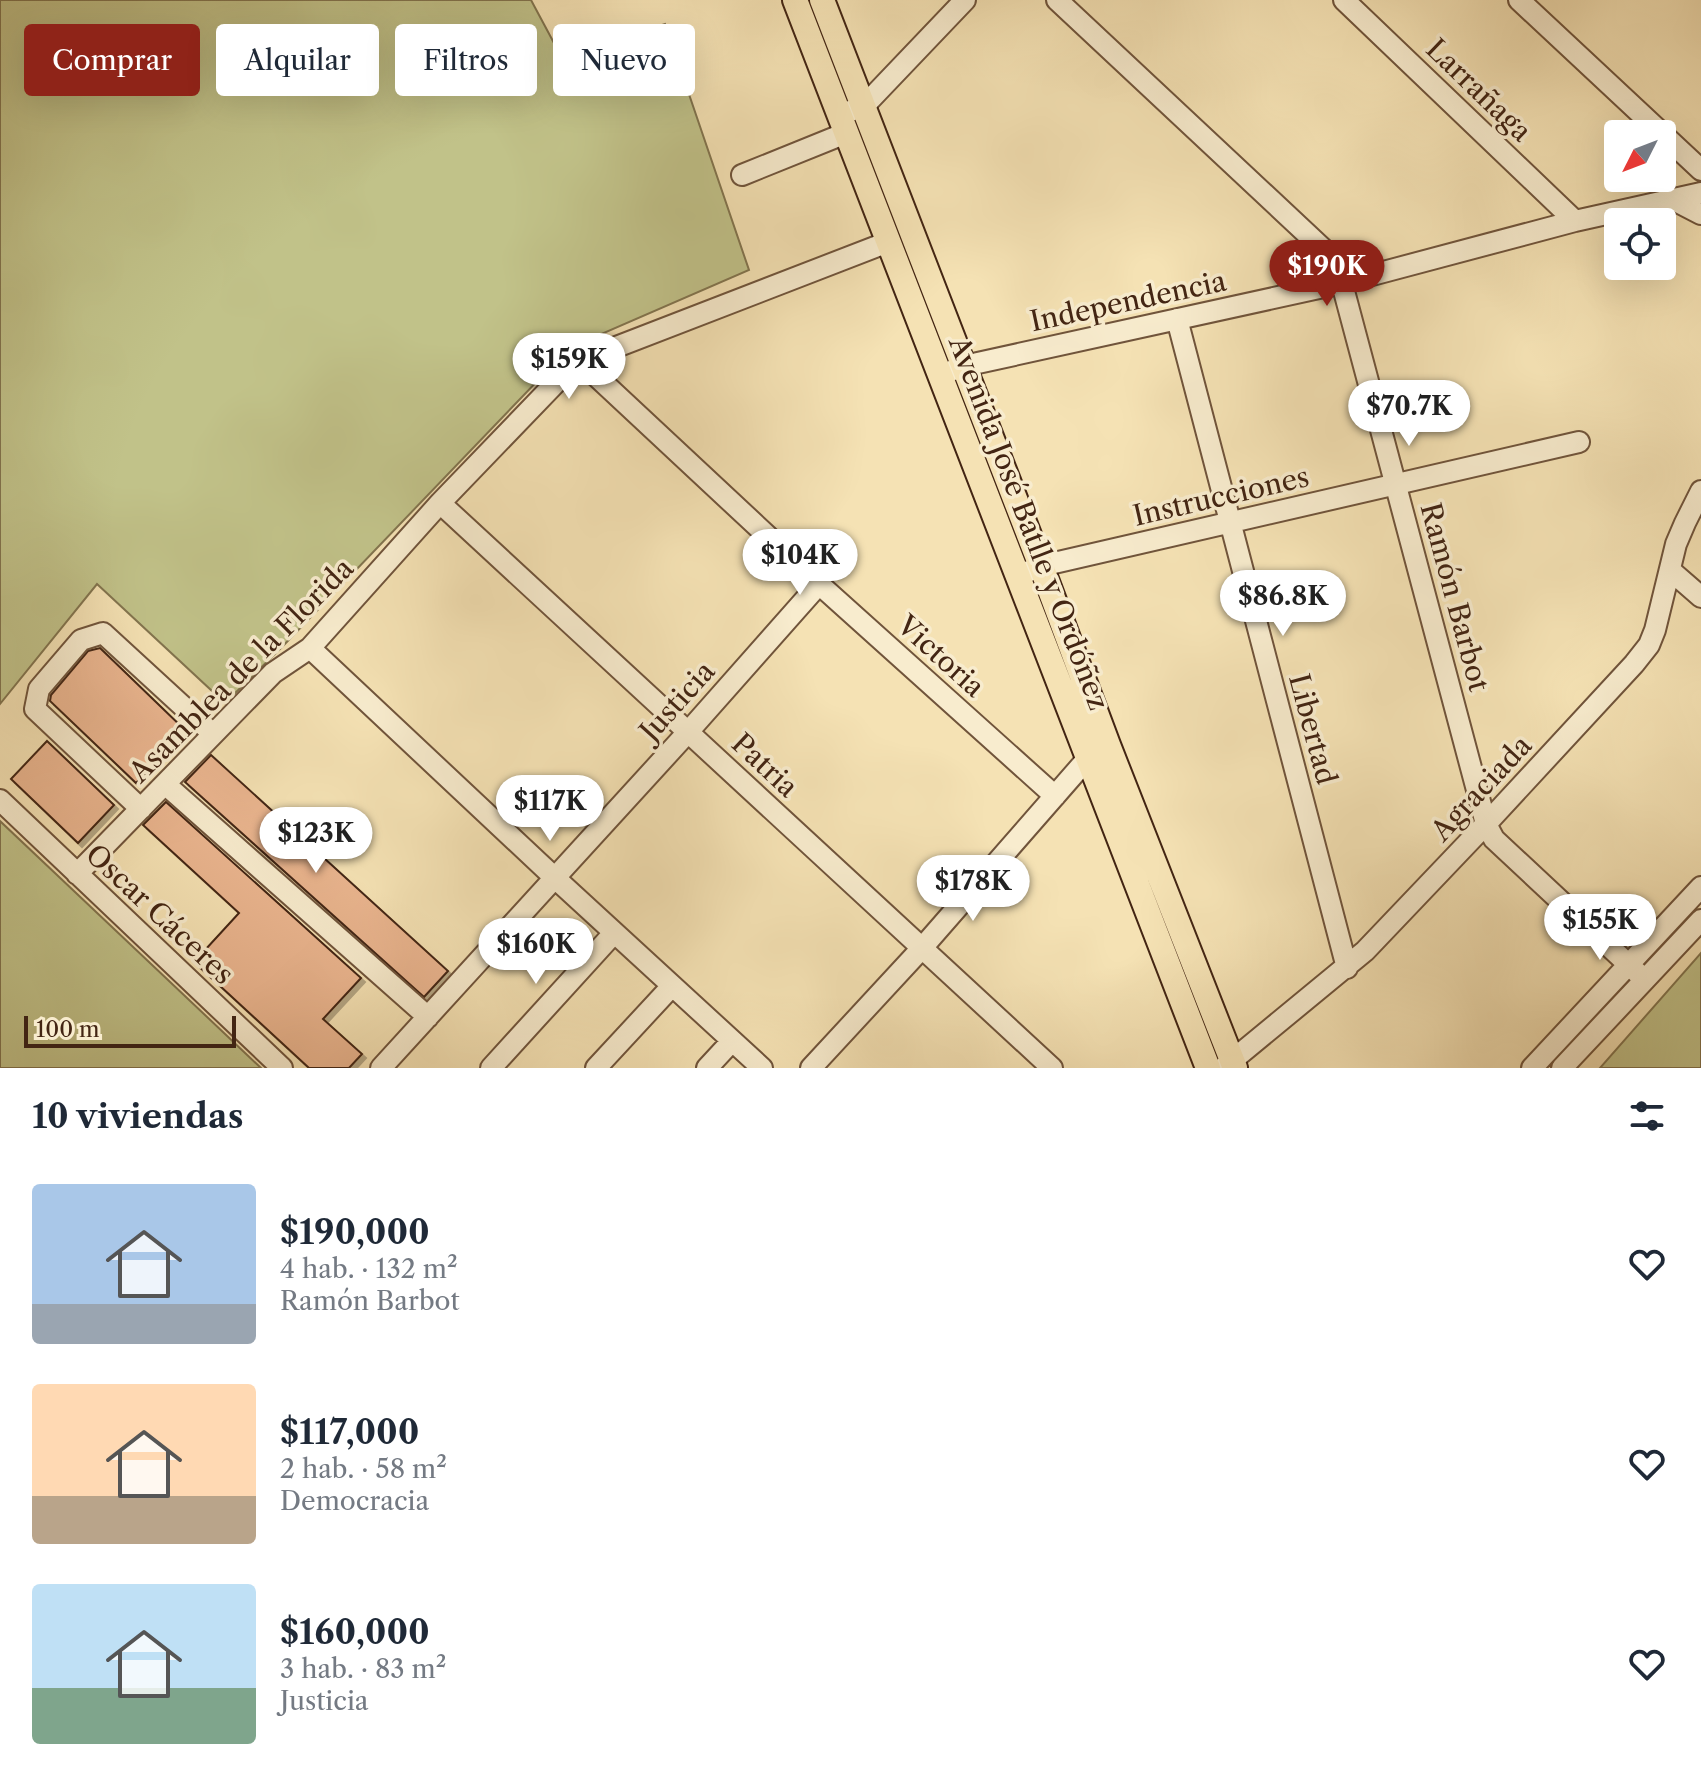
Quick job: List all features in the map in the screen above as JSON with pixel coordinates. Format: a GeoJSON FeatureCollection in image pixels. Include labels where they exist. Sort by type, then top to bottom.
{"type":"FeatureCollection","features":[{"type":"Feature","properties":{"kind":"main road","name":"Avenida José Batlle y Ordóñez"},"geometry":{"type":"LineString","coordinates":[[795,0],[1017,577],[1098,752],[1230,1065]]}},
{"type":"Feature","properties":{"kind":"main road","name":"Avenida José Batlle y Ordóñez"},"geometry":{"type":"LineString","coordinates":[[822,0],[1041,566],[1098,752],[1208,1068]]}},
{"type":"Feature","properties":{"kind":"street"},"geometry":{"type":"LineString","coordinates":[[742,175],[843,124],[965,0]]}},
{"type":"Feature","properties":{"kind":"street","name":"Ramón Barbot"},"geometry":{"type":"LineString","coordinates":[[1057,0],[1336,261],[1486,824],[1494,839],[1644,979]]}},
{"type":"Feature","properties":{"kind":"street","name":"Larrañaga"},"geometry":{"type":"LineString","coordinates":[[1344,0],[1575,221]]}},
{"type":"Feature","properties":{"kind":"street"},"geometry":{"type":"LineString","coordinates":[[1519,0],[1701,170]]}},
{"type":"Feature","properties":{"kind":"street","name":"Independencia"},"geometry":{"type":"LineString","coordinates":[[940,375],[964,366],[1342,283],[1575,221],[1701,193]]}},
{"type":"Feature","properties":{"kind":"street"},"geometry":{"type":"LineString","coordinates":[[1672,199],[1701,214]]}},
{"type":"Feature","properties":{"kind":"street","name":"Asamblea de la Florida"},"geometry":{"type":"LineString","coordinates":[[77,874],[273,673],[310,648],[440,503],[570,368],[580,361],[888,242]]}},
{"type":"Feature","properties":{"kind":"street","name":"Libertad"},"geometry":{"type":"LineString","coordinates":[[1177,319],[1347,968]]}},
{"type":"Feature","properties":{"kind":"street","name":"Victoria"},"geometry":{"type":"LineString","coordinates":[[580,361],[819,584],[1055,796]]}},
{"type":"Feature","properties":{"kind":"street","name":"Instrucciones"},"geometry":{"type":"LineString","coordinates":[[1017,577],[1041,566],[1579,442]]}},
{"type":"Feature","properties":{"kind":"street","name":"Agraciada"},"geometry":{"type":"LineString","coordinates":[[1230,1065],[1365,951],[1642,654],[1655,630],[1685,523],[1701,491]]}},
{"type":"Feature","properties":{"kind":"street","name":"Patria"},"geometry":{"type":"LineString","coordinates":[[440,503],[1052,1068]]}},
{"type":"Feature","properties":{"kind":"street"},"geometry":{"type":"LineString","coordinates":[[1670,570],[1701,597]]}},
{"type":"Feature","properties":{"kind":"street","name":"Justicia"},"geometry":{"type":"LineString","coordinates":[[385,1067],[819,584]]}},
{"type":"Feature","properties":{"kind":"street"},"geometry":{"type":"LineString","coordinates":[[141,809],[35,709],[39,689],[81,640],[103,633],[213,734]]}},
{"type":"Feature","properties":{"kind":"street"},"geometry":{"type":"LineString","coordinates":[[310,648],[762,1068]]}},
{"type":"Feature","properties":{"kind":"street"},"geometry":{"type":"LineString","coordinates":[[811,1068],[1098,752]]}},
{"type":"Feature","properties":{"kind":"street"},"geometry":{"type":"LineString","coordinates":[[165,784],[428,1017]]}},
{"type":"Feature","properties":{"kind":"street","name":"Oscar Cáceres"},"geometry":{"type":"LineString","coordinates":[[0,800],[282,1068]]}},
{"type":"Feature","properties":{"kind":"street"},"geometry":{"type":"LineString","coordinates":[[1532,1068],[1701,887]]}},
{"type":"Feature","properties":{"kind":"street"},"geometry":{"type":"LineString","coordinates":[[1562,1068],[1701,920]]}},
{"type":"Feature","properties":{"kind":"street"},"geometry":{"type":"LineString","coordinates":[[491,1068],[614,933]]}},
{"type":"Feature","properties":{"kind":"street"},"geometry":{"type":"LineString","coordinates":[[596,1068],[672,986]]}},
{"type":"Feature","properties":{"kind":"street"},"geometry":{"type":"LineString","coordinates":[[707,1068],[732,1041]]}},
{"type":"Feature","properties":{"kind":"green space"},"geometry":{"type":"Polygon","coordinates":[[[0,0],[531,0],[553,41],[553,96],[690,96],[749,270],[569,348],[225,703],[97,584],[0,704],[0,0]]]}},
{"type":"Feature","properties":{"kind":"green space"},"geometry":{"type":"Polygon","coordinates":[[[0,821],[261,1068],[0,1068],[0,821]]]}},
{"type":"Feature","properties":{"kind":"green space"},"geometry":{"type":"Polygon","coordinates":[[[1701,953],[1701,1068],[1600,1068],[1701,953]]]}},
{"type":"Feature","properties":{"kind":"building"},"geometry":{"type":"Polygon","coordinates":[[[100,648],[186,731],[136,783],[50,701],[51,695],[88,651],[100,648]]]}},
{"type":"Feature","properties":{"kind":"building"},"geometry":{"type":"Polygon","coordinates":[[[47,741],[114,805],[78,843],[11,779],[47,741]]]}},
{"type":"Feature","properties":{"kind":"building"},"geometry":{"type":"Polygon","coordinates":[[[211,755],[448,971],[424,997],[185,782],[211,755]]]}},
{"type":"Feature","properties":{"kind":"building"},"geometry":{"type":"Polygon","coordinates":[[[166,802],[361,978],[323,1019],[362,1054],[349,1068],[309,1068],[194,962],[239,913],[143,825],[166,802]]]}}]}
